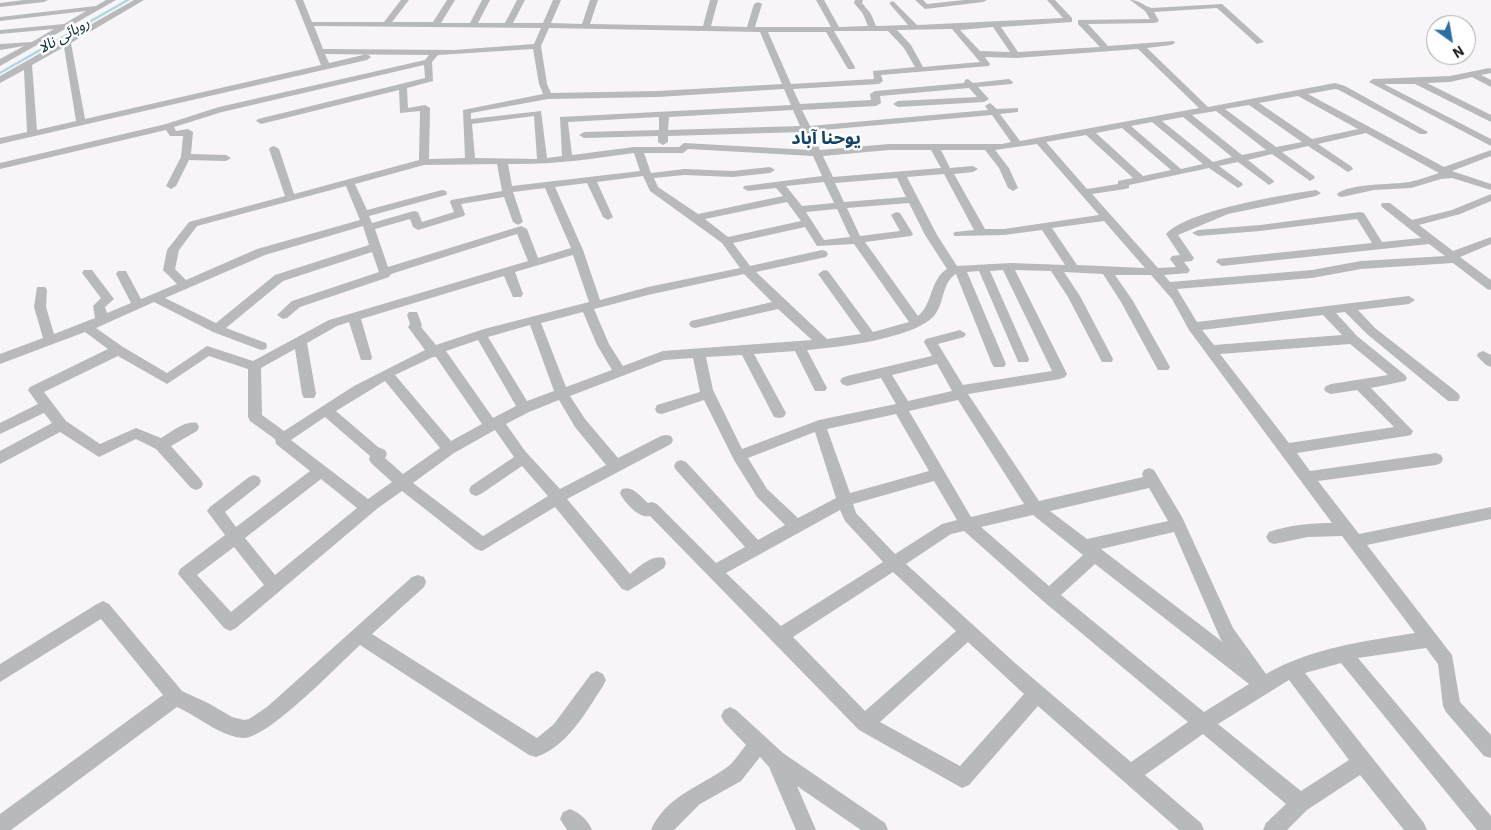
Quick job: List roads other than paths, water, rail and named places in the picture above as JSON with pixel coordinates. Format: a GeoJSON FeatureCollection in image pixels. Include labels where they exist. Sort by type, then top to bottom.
{"type":"FeatureCollection","features":[{"type":"Feature","properties":{"kind":"street"},"geometry":{"type":"LineString","coordinates":[[0,5],[44,0]]}},
{"type":"Feature","properties":{"kind":"street"},"geometry":{"type":"LineString","coordinates":[[0,63],[71,25],[112,0]]}},
{"type":"Feature","properties":{"kind":"street"},"geometry":{"type":"LineString","coordinates":[[0,80],[140,0]]}},
{"type":"Feature","properties":{"kind":"street"},"geometry":{"type":"LineString","coordinates":[[299,0],[326,66]]}},
{"type":"Feature","properties":{"kind":"street"},"geometry":{"type":"LineString","coordinates":[[386,25],[405,0]]}},
{"type":"Feature","properties":{"kind":"street"},"geometry":{"type":"LineString","coordinates":[[435,26],[451,0]]}},
{"type":"Feature","properties":{"kind":"street"},"geometry":{"type":"LineString","coordinates":[[472,26],[486,0]]}},
{"type":"Feature","properties":{"kind":"street"},"geometry":{"type":"LineString","coordinates":[[508,26],[521,0]]}},
{"type":"Feature","properties":{"kind":"street"},"geometry":{"type":"LineString","coordinates":[[548,96],[543,84],[537,46],[557,0]]}},
{"type":"Feature","properties":{"kind":"street"},"geometry":{"type":"LineString","coordinates":[[585,26],[594,0]]}},
{"type":"Feature","properties":{"kind":"street"},"geometry":{"type":"LineString","coordinates":[[706,30],[714,0]]}},
{"type":"Feature","properties":{"kind":"street"},"geometry":{"type":"LineString","coordinates":[[820,0],[851,67]]}},
{"type":"Feature","properties":{"kind":"street"},"geometry":{"type":"LineString","coordinates":[[859,0],[858,4],[867,14],[873,28]]}},
{"type":"Feature","properties":{"kind":"street"},"geometry":{"type":"LineString","coordinates":[[919,0],[925,7],[983,0]]}},
{"type":"Feature","properties":{"kind":"street"},"geometry":{"type":"LineString","coordinates":[[308,24],[585,26],[764,30],[956,27],[1069,20],[1050,0]]}},
{"type":"Feature","properties":{"kind":"street"},"geometry":{"type":"LineString","coordinates":[[1106,49],[1081,22],[1155,21],[1148,9],[1134,0]]}},
{"type":"Feature","properties":{"kind":"street"},"geometry":{"type":"LineString","coordinates":[[893,3],[915,28]]}},
{"type":"Feature","properties":{"kind":"street"},"geometry":{"type":"LineString","coordinates":[[750,30],[758,4]]}},
{"type":"Feature","properties":{"kind":"street"},"geometry":{"type":"LineString","coordinates":[[1148,9],[1218,6],[1260,42]]}},
{"type":"Feature","properties":{"kind":"street"},"geometry":{"type":"LineString","coordinates":[[0,19],[98,8]]}},
{"type":"Feature","properties":{"kind":"street"},"geometry":{"type":"LineString","coordinates":[[0,32],[71,25]]}},
{"type":"Feature","properties":{"kind":"street"},"geometry":{"type":"LineString","coordinates":[[996,25],[1016,55]]}},
{"type":"Feature","properties":{"kind":"street"},"geometry":{"type":"LineString","coordinates":[[470,161],[466,112],[469,111],[548,96],[658,94],[788,88],[878,81],[876,73],[986,64],[956,30],[956,27]]}},
{"type":"Feature","properties":{"kind":"street"},"geometry":{"type":"LineString","coordinates":[[890,28],[908,47],[921,70]]}},
{"type":"Feature","properties":{"kind":"street"},"geometry":{"type":"LineString","coordinates":[[764,30],[828,179],[857,240],[918,324]]}},
{"type":"Feature","properties":{"kind":"street"},"geometry":{"type":"LineString","coordinates":[[0,47],[38,42]]}},
{"type":"Feature","properties":{"kind":"street"},"geometry":{"type":"LineString","coordinates":[[67,42],[80,122]]}},
{"type":"Feature","properties":{"kind":"street"},"geometry":{"type":"LineString","coordinates":[[978,54],[1016,55],[1171,43]]}},
{"type":"Feature","properties":{"kind":"street"},"geometry":{"type":"LineString","coordinates":[[320,51],[436,53],[537,46]]}},
{"type":"Feature","properties":{"kind":"street"},"geometry":{"type":"LineString","coordinates":[[1140,46],[1206,110]]}},
{"type":"Feature","properties":{"kind":"street"},"geometry":{"type":"LineString","coordinates":[[0,141],[390,52]]}},
{"type":"Feature","properties":{"kind":"street"},"geometry":{"type":"LineString","coordinates":[[0,166],[169,126],[219,110],[428,62],[436,53]]}},
{"type":"Feature","properties":{"kind":"street"},"geometry":{"type":"LineString","coordinates":[[261,121],[430,78],[428,62]]}},
{"type":"Feature","properties":{"kind":"street"},"geometry":{"type":"LineString","coordinates":[[28,64],[32,133]]}},
{"type":"Feature","properties":{"kind":"street"},"geometry":{"type":"LineString","coordinates":[[959,66],[970,85],[984,99],[1018,144]]}},
{"type":"Feature","properties":{"kind":"street"},"geometry":{"type":"LineString","coordinates":[[1489,71],[1417,82],[1373,82],[1491,143]]}},
{"type":"Feature","properties":{"kind":"street"},"geometry":{"type":"LineString","coordinates":[[1474,74],[1491,84]]}},
{"type":"Feature","properties":{"kind":"street"},"geometry":{"type":"LineString","coordinates":[[567,160],[563,119],[876,103],[875,94],[1009,82]]}},
{"type":"Feature","properties":{"kind":"street"},"geometry":{"type":"LineString","coordinates":[[1417,82],[1491,119]]}},
{"type":"Feature","properties":{"kind":"street"},"geometry":{"type":"LineString","coordinates":[[403,86],[403,112],[425,108],[424,162]]}},
{"type":"Feature","properties":{"kind":"street"},"geometry":{"type":"LineString","coordinates":[[184,284],[169,270],[173,250],[193,224],[424,162],[542,162],[638,150],[683,150],[684,146],[818,153],[889,147],[1018,144],[1335,86],[1423,132]]}},
{"type":"Feature","properties":{"kind":"street"},"geometry":{"type":"LineString","coordinates":[[1299,93],[1448,173],[1491,187]]}},
{"type":"Feature","properties":{"kind":"street"},"geometry":{"type":"LineString","coordinates":[[898,104],[984,99]]}},
{"type":"Feature","properties":{"kind":"street"},"geometry":{"type":"LineString","coordinates":[[1251,102],[1348,169]]}},
{"type":"Feature","properties":{"kind":"street"},"geometry":{"type":"LineString","coordinates":[[1218,108],[1310,178]]}},
{"type":"Feature","properties":{"kind":"street"},"geometry":{"type":"LineString","coordinates":[[584,135],[807,129],[1015,110]]}},
{"type":"Feature","properties":{"kind":"street"},"geometry":{"type":"LineString","coordinates":[[468,122],[538,113],[542,162]]}},
{"type":"Feature","properties":{"kind":"street"},"geometry":{"type":"LineString","coordinates":[[664,114],[662,133],[664,150]]}},
{"type":"Feature","properties":{"kind":"street"},"geometry":{"type":"LineString","coordinates":[[1185,114],[1268,182]]}},
{"type":"Feature","properties":{"kind":"street"},"geometry":{"type":"LineString","coordinates":[[1154,119],[1238,186]]}},
{"type":"Feature","properties":{"kind":"street"},"geometry":{"type":"LineString","coordinates":[[1124,125],[1178,172]]}},
{"type":"Feature","properties":{"kind":"street"},"geometry":{"type":"LineString","coordinates":[[169,126],[174,134],[188,132],[186,157],[171,186]]}},
{"type":"Feature","properties":{"kind":"street"},"geometry":{"type":"LineString","coordinates":[[1085,192],[1124,186],[1122,183],[1366,130]]}},
{"type":"Feature","properties":{"kind":"street"},"geometry":{"type":"LineString","coordinates":[[1088,131],[1141,179]]}},
{"type":"Feature","properties":{"kind":"street"},"geometry":{"type":"LineString","coordinates":[[1039,140],[1177,297],[1193,327],[1446,661],[1452,706],[1491,749]]}},
{"type":"Feature","properties":{"kind":"street"},"geometry":{"type":"LineString","coordinates":[[987,146],[1004,168],[1013,188]]}},
{"type":"Feature","properties":{"kind":"street"},"geometry":{"type":"LineString","coordinates":[[934,147],[982,233]]}},
{"type":"Feature","properties":{"kind":"street"},"geometry":{"type":"LineString","coordinates":[[274,148],[291,199]]}},
{"type":"Feature","properties":{"kind":"street"},"geometry":{"type":"LineString","coordinates":[[638,150],[654,189],[726,241],[748,271],[824,344]]}},
{"type":"Feature","properties":{"kind":"street"},"geometry":{"type":"LineString","coordinates":[[1342,194],[1374,188],[1411,185],[1448,173],[1491,153]]}},
{"type":"Feature","properties":{"kind":"street"},"geometry":{"type":"LineString","coordinates":[[186,157],[226,158]]}},
{"type":"Feature","properties":{"kind":"street"},"geometry":{"type":"LineString","coordinates":[[502,161],[508,192],[518,222]]}},
{"type":"Feature","properties":{"kind":"street"},"geometry":{"type":"LineString","coordinates":[[748,188],[828,179],[973,169]]}},
{"type":"Feature","properties":{"kind":"street"},"geometry":{"type":"LineString","coordinates":[[366,221],[414,214],[418,227],[460,214],[455,202],[549,185],[684,172],[732,174],[770,170]]}},
{"type":"Feature","properties":{"kind":"street"},"geometry":{"type":"LineString","coordinates":[[901,174],[932,235],[957,269],[999,364]]}},
{"type":"Feature","properties":{"kind":"street"},"geometry":{"type":"LineString","coordinates":[[591,180],[608,217]]}},
{"type":"Feature","properties":{"kind":"street"},"geometry":{"type":"LineString","coordinates":[[349,182],[385,272]]}},
{"type":"Feature","properties":{"kind":"street"},"geometry":{"type":"LineString","coordinates":[[778,184],[798,209],[821,244],[907,234],[896,215]]}},
{"type":"Feature","properties":{"kind":"street"},"geometry":{"type":"LineString","coordinates":[[549,185],[577,250],[603,345],[620,372]]}},
{"type":"Feature","properties":{"kind":"street"},"geometry":{"type":"LineString","coordinates":[[0,359],[86,327],[261,252],[366,221],[442,192]]}},
{"type":"Feature","properties":{"kind":"street"},"geometry":{"type":"LineString","coordinates":[[321,471],[186,574],[230,623],[368,508],[449,449],[524,408],[662,356],[824,344],[870,337],[918,324],[930,313],[944,276],[957,269],[1074,268],[1156,272],[1184,270],[1176,259],[1188,258],[1172,234],[1193,222],[1225,210],[1316,193]]}},
{"type":"Feature","properties":{"kind":"street"},"geometry":{"type":"LineString","coordinates":[[1410,224],[1456,212],[1491,197]]}},
{"type":"Feature","properties":{"kind":"street"},"geometry":{"type":"LineString","coordinates":[[696,218],[789,198]]}},
{"type":"Feature","properties":{"kind":"street"},"geometry":{"type":"LineString","coordinates":[[798,209],[913,200]]}},
{"type":"Feature","properties":{"kind":"street"},"geometry":{"type":"LineString","coordinates":[[1386,205],[1491,286]]}},
{"type":"Feature","properties":{"kind":"street"},"geometry":{"type":"LineString","coordinates":[[1198,234],[1360,215],[1378,244]]}},
{"type":"Feature","properties":{"kind":"street"},"geometry":{"type":"LineString","coordinates":[[959,234],[1045,226],[1107,217]]}},
{"type":"Feature","properties":{"kind":"street"},"geometry":{"type":"LineString","coordinates":[[726,241],[808,223]]}},
{"type":"Feature","properties":{"kind":"street"},"geometry":{"type":"LineString","coordinates":[[1045,226],[1074,268]]}},
{"type":"Feature","properties":{"kind":"street"},"geometry":{"type":"LineString","coordinates":[[283,315],[296,304],[382,276],[385,272],[521,229],[534,262]]}},
{"type":"Feature","properties":{"kind":"street"},"geometry":{"type":"LineString","coordinates":[[1222,262],[1299,255],[1378,244],[1432,240]]}},
{"type":"Feature","properties":{"kind":"street"},"geometry":{"type":"LineString","coordinates":[[1168,286],[1312,274],[1361,265],[1454,258],[1491,240]]}},
{"type":"Feature","properties":{"kind":"street"},"geometry":{"type":"LineString","coordinates":[[217,329],[279,278],[374,247]]}},
{"type":"Feature","properties":{"kind":"street"},"geometry":{"type":"LineString","coordinates":[[86,327],[118,350],[167,380],[207,351],[254,366],[333,323],[577,250]]}},
{"type":"Feature","properties":{"kind":"street"},"geometry":{"type":"LineString","coordinates":[[284,438],[354,392],[437,352],[481,335],[648,291],[822,254]]}},
{"type":"Feature","properties":{"kind":"street"},"geometry":{"type":"LineString","coordinates":[[983,268],[1023,358]]}},
{"type":"Feature","properties":{"kind":"street"},"geometry":{"type":"LineString","coordinates":[[739,456],[819,425],[903,408],[960,392],[1060,374],[1008,268]]}},
{"type":"Feature","properties":{"kind":"street"},"geometry":{"type":"LineString","coordinates":[[1055,268],[1074,296],[1107,359]]}},
{"type":"Feature","properties":{"kind":"street"},"geometry":{"type":"LineString","coordinates":[[508,270],[517,294]]}},
{"type":"Feature","properties":{"kind":"street"},"geometry":{"type":"LineString","coordinates":[[1106,270],[1127,301],[1163,367]]}},
{"type":"Feature","properties":{"kind":"street"},"geometry":{"type":"LineString","coordinates":[[88,273],[108,298],[98,306],[102,320]]}},
{"type":"Feature","properties":{"kind":"street"},"geometry":{"type":"LineString","coordinates":[[122,274],[137,304]]}},
{"type":"Feature","properties":{"kind":"street"},"geometry":{"type":"LineString","coordinates":[[824,274],[870,337]]}},
{"type":"Feature","properties":{"kind":"street"},"geometry":{"type":"LineString","coordinates":[[40,290],[40,307],[50,341]]}},
{"type":"Feature","properties":{"kind":"street"},"geometry":{"type":"LineString","coordinates":[[153,297],[217,329],[261,346]]}},
{"type":"Feature","properties":{"kind":"street"},"geometry":{"type":"LineString","coordinates":[[1193,327],[1409,300]]}},
{"type":"Feature","properties":{"kind":"street"},"geometry":{"type":"LineString","coordinates":[[695,324],[781,304]]}},
{"type":"Feature","properties":{"kind":"street"},"geometry":{"type":"LineString","coordinates":[[1348,308],[1371,331],[1453,397]]}},
{"type":"Feature","properties":{"kind":"street"},"geometry":{"type":"LineString","coordinates":[[1327,311],[1353,338],[1400,378],[1330,389]]}},
{"type":"Feature","properties":{"kind":"street"},"geometry":{"type":"LineString","coordinates":[[413,315],[416,325],[414,327],[437,352],[494,424],[558,497],[560,502],[628,584],[658,563]]}},
{"type":"Feature","properties":{"kind":"street"},"geometry":{"type":"LineString","coordinates":[[354,317],[366,357]]}},
{"type":"Feature","properties":{"kind":"street"},"geometry":{"type":"LineString","coordinates":[[534,320],[562,394],[580,423],[616,466]]}},
{"type":"Feature","properties":{"kind":"street"},"geometry":{"type":"LineString","coordinates":[[960,334],[930,342],[1035,508],[1264,685]]}},
{"type":"Feature","properties":{"kind":"street"},"geometry":{"type":"LineString","coordinates":[[481,335],[524,408]]}},
{"type":"Feature","properties":{"kind":"street"},"geometry":{"type":"LineString","coordinates":[[1210,350],[1353,338]]}},
{"type":"Feature","properties":{"kind":"street"},"geometry":{"type":"LineString","coordinates":[[300,341],[309,394]]}},
{"type":"Feature","properties":{"kind":"street"},"geometry":{"type":"LineString","coordinates":[[798,346],[820,388]]}},
{"type":"Feature","properties":{"kind":"street"},"geometry":{"type":"LineString","coordinates":[[118,350],[35,390],[60,425],[99,451],[136,433],[161,446],[196,484]]}},
{"type":"Feature","properties":{"kind":"street"},"geometry":{"type":"LineString","coordinates":[[746,351],[779,413]]}},
{"type":"Feature","properties":{"kind":"street"},"geometry":{"type":"LineString","coordinates":[[1491,352],[1483,356],[1491,362]]}},
{"type":"Feature","properties":{"kind":"street"},"geometry":{"type":"LineString","coordinates":[[698,354],[708,394],[739,456],[762,493],[798,527]]}},
{"type":"Feature","properties":{"kind":"street"},"geometry":{"type":"LineString","coordinates":[[846,381],[940,359]]}},
{"type":"Feature","properties":{"kind":"street"},"geometry":{"type":"LineString","coordinates":[[254,366],[255,418],[284,438],[282,440],[368,508]]}},
{"type":"Feature","properties":{"kind":"street"},"geometry":{"type":"LineString","coordinates":[[884,372],[967,524],[1049,596],[1300,803]]}},
{"type":"Feature","properties":{"kind":"street"},"geometry":{"type":"LineString","coordinates":[[387,375],[449,449]]}},
{"type":"Feature","properties":{"kind":"street"},"geometry":{"type":"LineString","coordinates":[[1285,449],[1406,431],[1359,384]]}},
{"type":"Feature","properties":{"kind":"street"},"geometry":{"type":"LineString","coordinates":[[662,409],[708,394]]}},
{"type":"Feature","properties":{"kind":"street"},"geometry":{"type":"LineString","coordinates":[[0,429],[47,405]]}},
{"type":"Feature","properties":{"kind":"street"},"geometry":{"type":"LineString","coordinates":[[326,410],[373,451],[380,454],[376,459],[403,483],[482,544],[558,497],[666,440]]}},
{"type":"Feature","properties":{"kind":"street"},"geometry":{"type":"LineString","coordinates":[[0,458],[60,425]]}},
{"type":"Feature","properties":{"kind":"street"},"geometry":{"type":"LineString","coordinates":[[819,425],[850,516],[894,563],[968,631],[1194,830]]}},
{"type":"Feature","properties":{"kind":"street"},"geometry":{"type":"LineString","coordinates":[[161,446],[192,427]]}},
{"type":"Feature","properties":{"kind":"street"},"geometry":{"type":"LineString","coordinates":[[476,490],[523,458]]}},
{"type":"Feature","properties":{"kind":"street"},"geometry":{"type":"LineString","coordinates":[[1307,478],[1436,459]]}},
{"type":"Feature","properties":{"kind":"street"},"geometry":{"type":"LineString","coordinates":[[681,466],[756,549]]}},
{"type":"Feature","properties":{"kind":"street"},"geometry":{"type":"LineString","coordinates":[[714,572],[846,500],[938,474]]}},
{"type":"Feature","properties":{"kind":"street"},"geometry":{"type":"LineString","coordinates":[[780,636],[947,529],[1151,478],[1178,525],[1227,634],[1264,685]]}},
{"type":"Feature","properties":{"kind":"street"},"geometry":{"type":"LineString","coordinates":[[254,481],[215,511],[274,586]]}},
{"type":"Feature","properties":{"kind":"street"},"geometry":{"type":"LineString","coordinates":[[627,493],[646,512],[652,508],[865,724],[962,778],[1038,693]]}},
{"type":"Feature","properties":{"kind":"street"},"geometry":{"type":"LineString","coordinates":[[1274,538],[1308,530],[1351,535],[1491,513]]}},
{"type":"Feature","properties":{"kind":"street"},"geometry":{"type":"LineString","coordinates":[[1049,596],[1090,550],[1178,525]]}},
{"type":"Feature","properties":{"kind":"street"},"geometry":{"type":"LineString","coordinates":[[0,674],[104,609],[176,697],[202,709],[229,726],[244,729],[253,727],[273,713],[418,582]]}},
{"type":"Feature","properties":{"kind":"street"},"geometry":{"type":"LineString","coordinates":[[865,724],[968,631]]}},
{"type":"Feature","properties":{"kind":"street"},"geometry":{"type":"LineString","coordinates":[[359,635],[536,748],[542,748],[552,740],[597,680]]}},
{"type":"Feature","properties":{"kind":"street"},"geometry":{"type":"LineString","coordinates":[[1130,774],[1203,723],[1291,669],[1344,654],[1430,639]]}},
{"type":"Feature","properties":{"kind":"street"},"geometry":{"type":"LineString","coordinates":[[1344,654],[1490,830]]}},
{"type":"Feature","properties":{"kind":"street"},"geometry":{"type":"LineString","coordinates":[[1291,669],[1417,830]]}},
{"type":"Feature","properties":{"kind":"street"},"geometry":{"type":"LineString","coordinates":[[0,826],[176,697]]}},
{"type":"Feature","properties":{"kind":"street"},"geometry":{"type":"LineString","coordinates":[[730,716],[776,760],[878,830]]}},
{"type":"Feature","properties":{"kind":"street"},"geometry":{"type":"LineString","coordinates":[[661,830],[678,810],[694,797],[734,774],[759,744]]}},
{"type":"Feature","properties":{"kind":"street"},"geometry":{"type":"LineString","coordinates":[[776,760],[806,830]]}},
{"type":"Feature","properties":{"kind":"street"},"geometry":{"type":"LineString","coordinates":[[1273,830],[1300,803],[1362,762]]}},
{"type":"Feature","properties":{"kind":"waterway","name":"روہائی نالا"},"geometry":{"type":"LineString","coordinates":[[0,73],[128,0]]}},
{"type":"Feature","properties":{"kind":"district","name":"یوحنا آباد"},"geometry":{"type":"Point","coordinates":[826,139]}}]}
